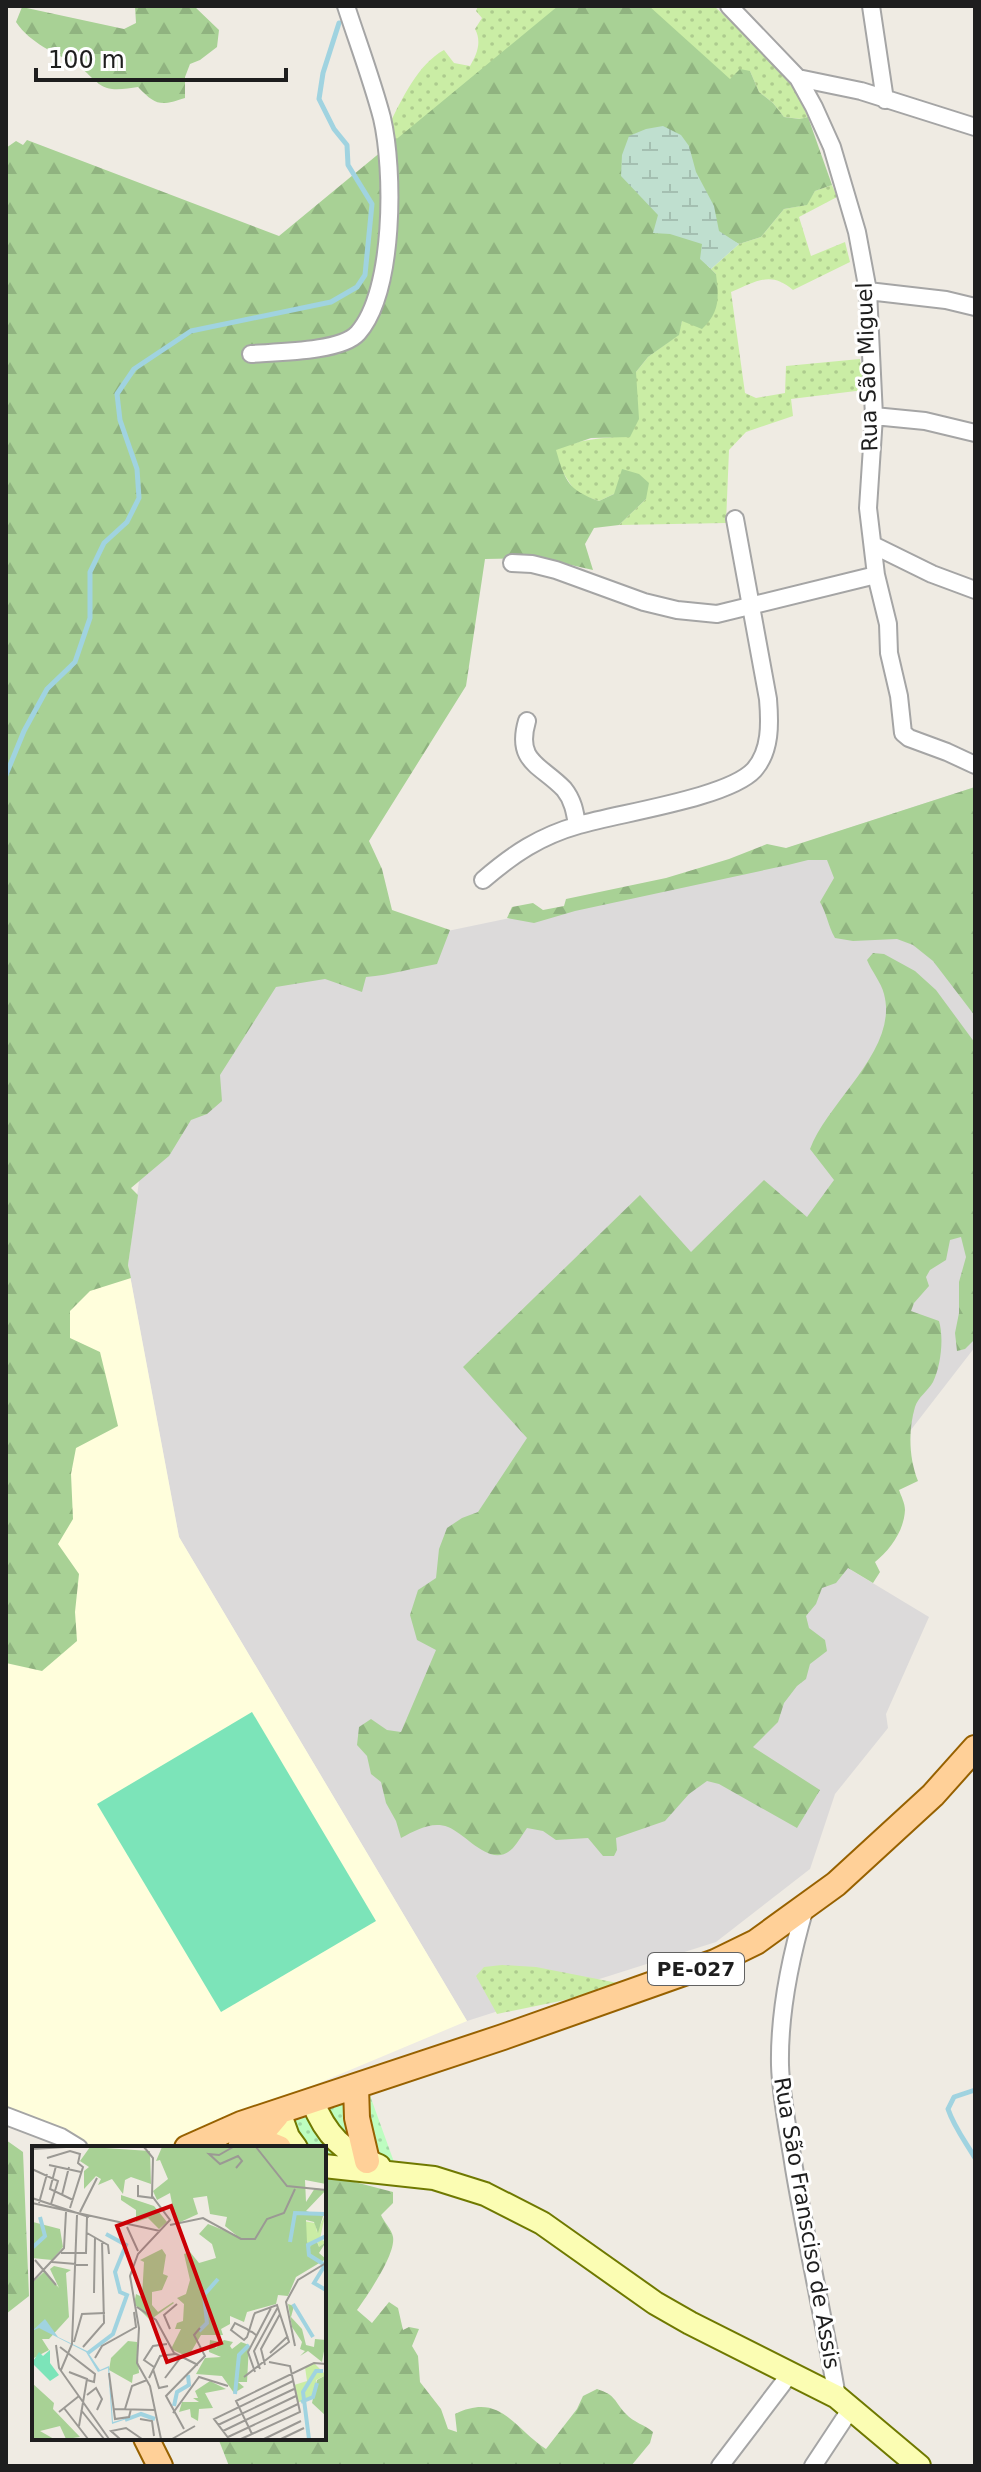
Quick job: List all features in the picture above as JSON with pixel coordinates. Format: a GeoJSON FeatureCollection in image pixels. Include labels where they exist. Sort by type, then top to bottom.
{"type":"FeatureCollection","features":[{"type":"Feature","properties":{"kind":"main road","name":"PE-027"},"geometry":{"type":"LineString","coordinates":[[192,2146],[241,2124],[715,1962],[756,1942],[805,1908],[885,1841],[933,1795],[975,1748]]}},
{"type":"Feature","properties":{"kind":"main road"},"geometry":{"type":"LineString","coordinates":[[356,2087],[357,2118],[367,2161]]}},
{"type":"Feature","properties":{"kind":"main road","name":"PE-027"},"geometry":{"type":"LineString","coordinates":[[248,2143],[279,2112]]}},
{"type":"Feature","properties":{"kind":"main road"},"geometry":{"type":"LineString","coordinates":[[150,2440],[160,2466]]}},
{"type":"Feature","properties":{"kind":"street"},"geometry":{"type":"LineString","coordinates":[[251,354],[339,344],[357,334],[381,284],[389,228],[389,165],[382,119],[346,6]]}},
{"type":"Feature","properties":{"kind":"street","name":"Rua São Miguel"},"geometry":{"type":"LineString","coordinates":[[729,6],[798,78],[836,159],[857,232],[868,291],[874,416],[868,508],[903,733],[975,765]]}},
{"type":"Feature","properties":{"kind":"street"},"geometry":{"type":"LineString","coordinates":[[871,6],[885,100]]}},
{"type":"Feature","properties":{"kind":"street"},"geometry":{"type":"LineString","coordinates":[[798,78],[832,84],[975,127]]}},
{"type":"Feature","properties":{"kind":"street"},"geometry":{"type":"LineString","coordinates":[[868,291],[946,300],[975,307]]}},
{"type":"Feature","properties":{"kind":"street"},"geometry":{"type":"LineString","coordinates":[[874,416],[925,421],[975,433]]}},
{"type":"Feature","properties":{"kind":"street"},"geometry":{"type":"LineString","coordinates":[[483,880],[533,842],[577,825],[715,791],[739,782],[756,768],[766,746],[770,726],[735,519]]}},
{"type":"Feature","properties":{"kind":"street"},"geometry":{"type":"LineString","coordinates":[[873,545],[932,574],[975,590]]}},
{"type":"Feature","properties":{"kind":"street"},"geometry":{"type":"LineString","coordinates":[[512,563],[556,570],[644,602],[677,610],[717,614],[876,575]]}},
{"type":"Feature","properties":{"kind":"street"},"geometry":{"type":"LineString","coordinates":[[527,721],[523,732],[527,756],[540,771],[564,789],[575,810],[577,825]]}},
{"type":"Feature","properties":{"kind":"street","name":"Rua São Fransciso de Assis"},"geometry":{"type":"LineString","coordinates":[[805,1908],[792,1953],[783,2014],[780,2068],[809,2257],[845,2402]]}},
{"type":"Feature","properties":{"kind":"street"},"geometry":{"type":"LineString","coordinates":[[312,2100],[320,2120],[332,2137],[348,2151],[398,2173]]}},
{"type":"Feature","properties":{"kind":"street"},"geometry":{"type":"LineString","coordinates":[[279,2112],[295,2146]]}},
{"type":"Feature","properties":{"kind":"street"},"geometry":{"type":"LineString","coordinates":[[6,2116],[61,2137],[76,2146]]}},
{"type":"Feature","properties":{"kind":"street"},"geometry":{"type":"LineString","coordinates":[[326,2166],[434,2178],[485,2194],[542,2223],[655,2303],[845,2402],[919,2466]]}},
{"type":"Feature","properties":{"kind":"street"},"geometry":{"type":"LineString","coordinates":[[720,2466],[790,2374]]}},
{"type":"Feature","properties":{"kind":"street"},"geometry":{"type":"LineString","coordinates":[[813,2466],[845,2402]]}},
{"type":"Feature","properties":{"kind":"shaded area"},"geometry":{"type":"Polygon","coordinates":[[[975,787],[975,1347],[818,1550],[929,1617],[886,1714],[888,1728],[835,1794],[810,1869],[716,1942],[467,2021],[179,1537],[128,1265],[164,990],[683,882],[975,787]]]}},
{"type":"Feature","properties":{"kind":"shaded area"},"geometry":{"type":"Polygon","coordinates":[[[128,1265],[179,1537],[467,2021],[169,2146],[81,2146],[6,2108],[6,1279],[128,1265]]]}},
{"type":"Feature","properties":{"kind":"green space"},"geometry":{"type":"Polygon","coordinates":[[[135,6],[194,6],[219,30],[217,47],[190,64],[185,77],[185,98],[159,103],[138,87],[106,88],[77,65],[36,42],[16,22],[22,7],[124,29],[136,23],[135,6]]]}},
{"type":"Feature","properties":{"kind":"green space"},"geometry":{"type":"Polygon","coordinates":[[[478,6],[714,6],[763,52],[793,86],[808,117],[784,117],[759,92],[750,71],[729,84],[397,155],[389,125],[405,94],[426,64],[444,50],[454,63],[470,66],[478,48],[475,29],[482,18],[476,11],[478,6]]]}},
{"type":"Feature","properties":{"kind":"green space"},"geometry":{"type":"Polygon","coordinates":[[[558,6],[649,6],[730,79],[740,69],[750,71],[759,92],[784,117],[808,117],[832,185],[815,191],[807,205],[784,209],[761,237],[739,244],[731,240],[707,265],[716,274],[718,297],[712,317],[702,329],[682,321],[679,335],[648,357],[636,372],[639,419],[630,437],[591,438],[556,450],[569,483],[580,493],[599,501],[614,494],[622,469],[639,474],[649,483],[646,499],[619,525],[594,528],[585,544],[593,570],[540,558],[485,559],[466,686],[369,841],[382,869],[392,910],[450,930],[437,964],[366,977],[362,992],[325,979],[276,987],[220,1075],[222,1101],[207,1114],[191,1120],[169,1156],[131,1188],[138,1195],[128,1265],[131,1278],[90,1291],[70,1311],[70,1338],[100,1352],[118,1426],[76,1448],[71,1474],[73,1519],[58,1544],[79,1574],[75,1612],[77,1641],[42,1671],[6,1663],[6,148],[16,141],[23,145],[27,140],[279,236],[558,6]]]}},
{"type":"Feature","properties":{"kind":"green space"},"geometry":{"type":"Polygon","coordinates":[[[663,126],[681,135],[689,146],[696,172],[714,206],[719,231],[739,244],[711,269],[700,259],[702,244],[670,234],[653,233],[658,215],[621,176],[622,155],[629,136],[663,126]]]}},
{"type":"Feature","properties":{"kind":"green space"},"geometry":{"type":"Polygon","coordinates":[[[832,185],[837,197],[799,217],[811,256],[845,242],[850,262],[793,290],[770,279],[731,292],[745,393],[756,398],[785,393],[786,366],[860,359],[864,390],[791,399],[793,416],[746,432],[729,450],[726,523],[619,525],[646,499],[614,494],[599,501],[576,493],[550,452],[580,442],[630,436],[636,372],[648,357],[678,335],[682,321],[716,274],[711,269],[739,244],[761,237],[784,209],[806,205],[815,191],[832,185]]]}},
{"type":"Feature","properties":{"kind":"green space"},"geometry":{"type":"Polygon","coordinates":[[[975,787],[975,1016],[933,961],[913,945],[897,939],[853,941],[835,938],[820,902],[834,878],[827,860],[808,860],[575,911],[534,923],[507,918],[512,907],[533,903],[543,910],[564,906],[566,899],[666,878],[767,844],[786,848],[975,787]]]}},
{"type":"Feature","properties":{"kind":"green space"},"geometry":{"type":"Polygon","coordinates":[[[873,953],[884,954],[915,971],[936,990],[975,1043],[975,1339],[965,1349],[957,1351],[955,1333],[959,1313],[959,1282],[966,1257],[961,1237],[950,1240],[946,1260],[930,1270],[926,1277],[929,1286],[911,1311],[939,1321],[941,1344],[936,1375],[916,1403],[913,1416],[911,1454],[918,1481],[899,1490],[905,1507],[899,1533],[875,1562],[880,1572],[873,1583],[848,1568],[836,1583],[822,1588],[816,1604],[806,1616],[809,1628],[825,1640],[827,1651],[810,1664],[806,1679],[784,1703],[778,1722],[753,1747],[820,1790],[797,1828],[719,1784],[707,1781],[689,1794],[665,1821],[616,1838],[614,1856],[603,1856],[588,1838],[556,1840],[543,1831],[527,1828],[513,1848],[505,1854],[496,1855],[480,1849],[456,1831],[442,1825],[424,1827],[401,1838],[381,1782],[371,1774],[367,1756],[357,1745],[359,1727],[371,1719],[387,1730],[401,1732],[436,1650],[417,1640],[410,1615],[418,1590],[436,1578],[439,1549],[447,1528],[478,1512],[527,1438],[463,1367],[640,1195],[691,1252],[764,1180],[807,1217],[834,1180],[810,1149],[831,1112],[872,1055],[881,1035],[886,1014],[881,985],[867,960],[873,953]]]}},
{"type":"Feature","properties":{"kind":"green space"},"geometry":{"type":"Polygon","coordinates":[[[252,1712],[376,1921],[221,2012],[97,1804],[252,1712]]]}},
{"type":"Feature","properties":{"kind":"green space"},"geometry":{"type":"Polygon","coordinates":[[[484,1967],[536,1967],[633,1986],[497,2014],[476,1976],[484,1967]]]}},
{"type":"Feature","properties":{"kind":"green space"},"geometry":{"type":"Polygon","coordinates":[[[368,2090],[398,2173],[326,2166],[326,2146],[278,2146],[287,2118],[368,2090]]]}},
{"type":"Feature","properties":{"kind":"green space"},"geometry":{"type":"Polygon","coordinates":[[[6,2140],[23,2152],[29,2296],[6,2314],[6,2140]]]}},
{"type":"Feature","properties":{"kind":"green space"},"geometry":{"type":"Polygon","coordinates":[[[326,2175],[393,2192],[393,2203],[381,2215],[393,2237],[390,2254],[357,2310],[372,2323],[389,2302],[398,2308],[403,2330],[409,2327],[419,2329],[412,2346],[418,2356],[420,2382],[441,2409],[448,2429],[457,2432],[455,2414],[484,2407],[505,2415],[546,2449],[577,2409],[583,2396],[597,2389],[611,2396],[629,2417],[653,2432],[650,2443],[631,2466],[229,2466],[219,2440],[326,2440],[326,2175]]]}},
{"type":"Feature","properties":{"kind":"waterway"},"geometry":{"type":"LineString","coordinates":[[6,775],[24,731],[47,689],[75,662],[90,618],[90,572],[104,543],[127,522],[139,498],[137,469],[120,420],[117,394],[134,369],[191,331],[331,302],[357,287],[365,275],[372,204],[348,165],[347,145],[334,129],[319,99],[323,73],[339,23]]}},
{"type":"Feature","properties":{"kind":"waterway"},"geometry":{"type":"LineString","coordinates":[[975,2090],[954,2097],[948,2109],[975,2158]]}}]}
